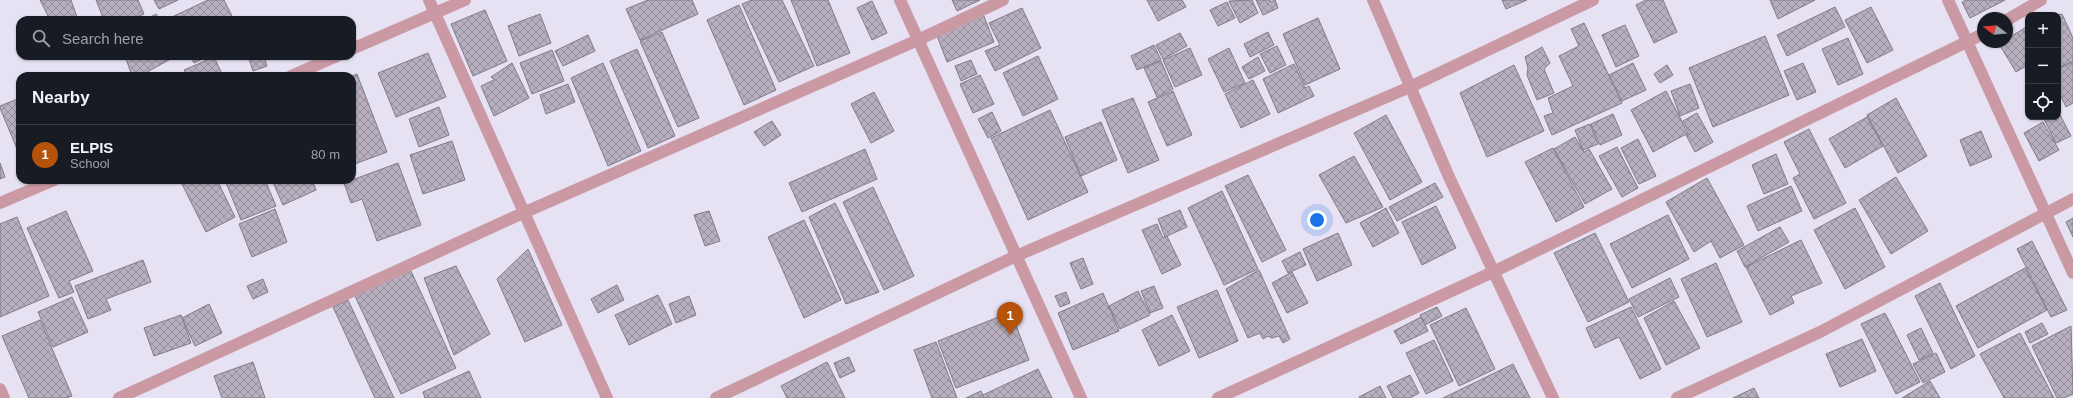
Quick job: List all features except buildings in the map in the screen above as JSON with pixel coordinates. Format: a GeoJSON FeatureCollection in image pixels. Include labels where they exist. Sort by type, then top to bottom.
{"type":"FeatureCollection","features":[{"type":"Feature","properties":{"kind":"street"},"geometry":{"type":"LineString","coordinates":[[429,0],[607,398]]}},
{"type":"Feature","properties":{"kind":"street"},"geometry":{"type":"LineString","coordinates":[[356,47],[465,0]]}},
{"type":"Feature","properties":{"kind":"street"},"geometry":{"type":"LineString","coordinates":[[900,0],[1081,398]]}},
{"type":"Feature","properties":{"kind":"street"},"geometry":{"type":"LineString","coordinates":[[119,398],[523,213],[918,40],[1002,0]]}},
{"type":"Feature","properties":{"kind":"street"},"geometry":{"type":"LineString","coordinates":[[1373,0],[1449,177],[1552,398]]}},
{"type":"Feature","properties":{"kind":"street"},"geometry":{"type":"LineString","coordinates":[[716,398],[1016,256],[1410,87],[1593,0]]}},
{"type":"Feature","properties":{"kind":"street"},"geometry":{"type":"LineString","coordinates":[[1948,0],[2073,273]]}},
{"type":"Feature","properties":{"kind":"street"},"geometry":{"type":"LineString","coordinates":[[2013,16],[2041,0]]}},
{"type":"Feature","properties":{"kind":"street"},"geometry":{"type":"LineString","coordinates":[[1218,398],[1493,272],[1977,38]]}},
{"type":"Feature","properties":{"kind":"street"},"geometry":{"type":"LineString","coordinates":[[300,72],[328,60]]}},
{"type":"Feature","properties":{"kind":"street"},"geometry":{"type":"LineString","coordinates":[[0,204],[45,184]]}},
{"type":"Feature","properties":{"kind":"street"},"geometry":{"type":"LineString","coordinates":[[1677,398],[1820,332],[2044,212],[2073,199]]}},
{"type":"Feature","properties":{"kind":"street"},"geometry":{"type":"LineString","coordinates":[[0,389],[4,398]]}},
{"type":"Feature","properties":{"kind":"place","name":"ELPIS"},"geometry":{"type":"Point","coordinates":[1010,335]}}]}
